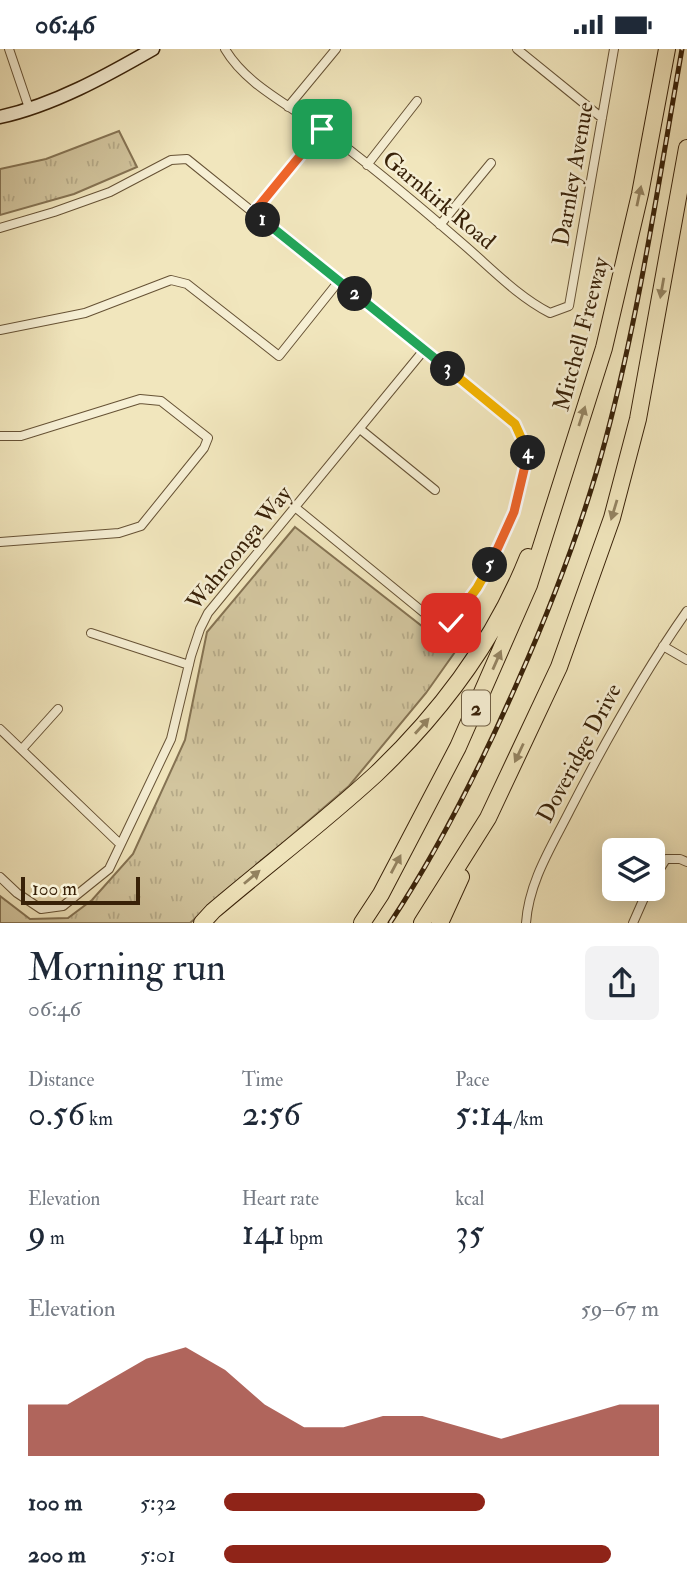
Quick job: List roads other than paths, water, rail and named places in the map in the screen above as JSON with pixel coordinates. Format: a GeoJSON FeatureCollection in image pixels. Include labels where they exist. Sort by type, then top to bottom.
{"type":"FeatureCollection","features":[{"type":"Feature","properties":{"kind":"highway","name":"Mitchell Freeway"},"geometry":{"type":"LineString","coordinates":[[362,923],[381,894],[458,747],[525,595],[604,348],[640,194],[667,49]]}},
{"type":"Feature","properties":{"kind":"highway"},"geometry":{"type":"LineString","coordinates":[[440,923],[559,667],[623,481],[638,419],[687,148]]}},
{"type":"Feature","properties":{"kind":"highway"},"geometry":{"type":"LineString","coordinates":[[202,923],[231,895],[375,775],[443,702],[502,613],[561,481]]}},
{"type":"Feature","properties":{"kind":"highway"},"geometry":{"type":"LineString","coordinates":[[422,923],[488,818]]}},
{"type":"Feature","properties":{"kind":"main road"},"geometry":{"type":"LineString","coordinates":[[0,117],[139,49]]}},
{"type":"Feature","properties":{"kind":"main road"},"geometry":{"type":"LineString","coordinates":[[0,109],[28,104],[110,73],[153,49]]}},
{"type":"Feature","properties":{"kind":"street"},"geometry":{"type":"LineString","coordinates":[[9,49],[28,104]]}},
{"type":"Feature","properties":{"kind":"street","name":"Garnkirk Road"},"geometry":{"type":"LineString","coordinates":[[225,49],[243,71],[367,165],[531,303],[550,313],[569,306]]}},
{"type":"Feature","properties":{"kind":"street"},"geometry":{"type":"LineString","coordinates":[[288,107],[336,49]]}},
{"type":"Feature","properties":{"kind":"street"},"geometry":{"type":"LineString","coordinates":[[517,49],[602,118]]}},
{"type":"Feature","properties":{"kind":"street","name":"Darnley Avenue"},"geometry":{"type":"LineString","coordinates":[[569,306],[614,49]]}},
{"type":"Feature","properties":{"kind":"street"},"geometry":{"type":"LineString","coordinates":[[367,165],[417,101]]}},
{"type":"Feature","properties":{"kind":"street"},"geometry":{"type":"LineString","coordinates":[[254,212],[322,129]]}},
{"type":"Feature","properties":{"kind":"street"},"geometry":{"type":"LineString","coordinates":[[0,228],[110,192],[171,160],[187,159],[515,424],[528,450],[514,512],[494,558],[477,588],[451,623],[435,621],[296,508]]}},
{"type":"Feature","properties":{"kind":"street"},"geometry":{"type":"LineString","coordinates":[[440,225],[491,163]]}},
{"type":"Feature","properties":{"kind":"street"},"geometry":{"type":"LineString","coordinates":[[0,330],[85,313],[171,281],[187,284],[278,356],[339,281]]}},
{"type":"Feature","properties":{"kind":"street","name":"Wahroonga Way"},"geometry":{"type":"LineString","coordinates":[[0,877],[17,893],[41,909],[63,906],[109,869],[171,739],[189,665],[208,613],[424,350]]}},
{"type":"Feature","properties":{"kind":"street"},"geometry":{"type":"LineString","coordinates":[[0,436],[21,436],[140,400],[161,401],[208,438],[204,448],[141,526],[119,533],[0,542]]}},
{"type":"Feature","properties":{"kind":"street"},"geometry":{"type":"LineString","coordinates":[[360,429],[435,490]]}},
{"type":"Feature","properties":{"kind":"street","name":"Doveridge Drive"},"geometry":{"type":"LineString","coordinates":[[526,923],[530,893],[537,875],[633,691],[687,611]]}},
{"type":"Feature","properties":{"kind":"street"},"geometry":{"type":"LineString","coordinates":[[91,633],[189,665]]}},
{"type":"Feature","properties":{"kind":"street"},"geometry":{"type":"LineString","coordinates":[[663,646],[687,660]]}},
{"type":"Feature","properties":{"kind":"street"},"geometry":{"type":"LineString","coordinates":[[22,749],[58,709]]}},
{"type":"Feature","properties":{"kind":"street"},"geometry":{"type":"LineString","coordinates":[[0,729],[120,844]]}},
{"type":"Feature","properties":{"kind":"street"},"geometry":{"type":"LineString","coordinates":[[665,861],[680,859],[687,862]]}},
{"type":"Feature","properties":{"kind":"street"},"geometry":{"type":"LineString","coordinates":[[633,923],[643,901]]}},
{"type":"Feature","properties":{"kind":"railway"},"geometry":{"type":"LineString","coordinates":[[390,923],[443,835],[490,743],[543,621],[578,531],[606,438],[629,341],[682,49]]}}]}
